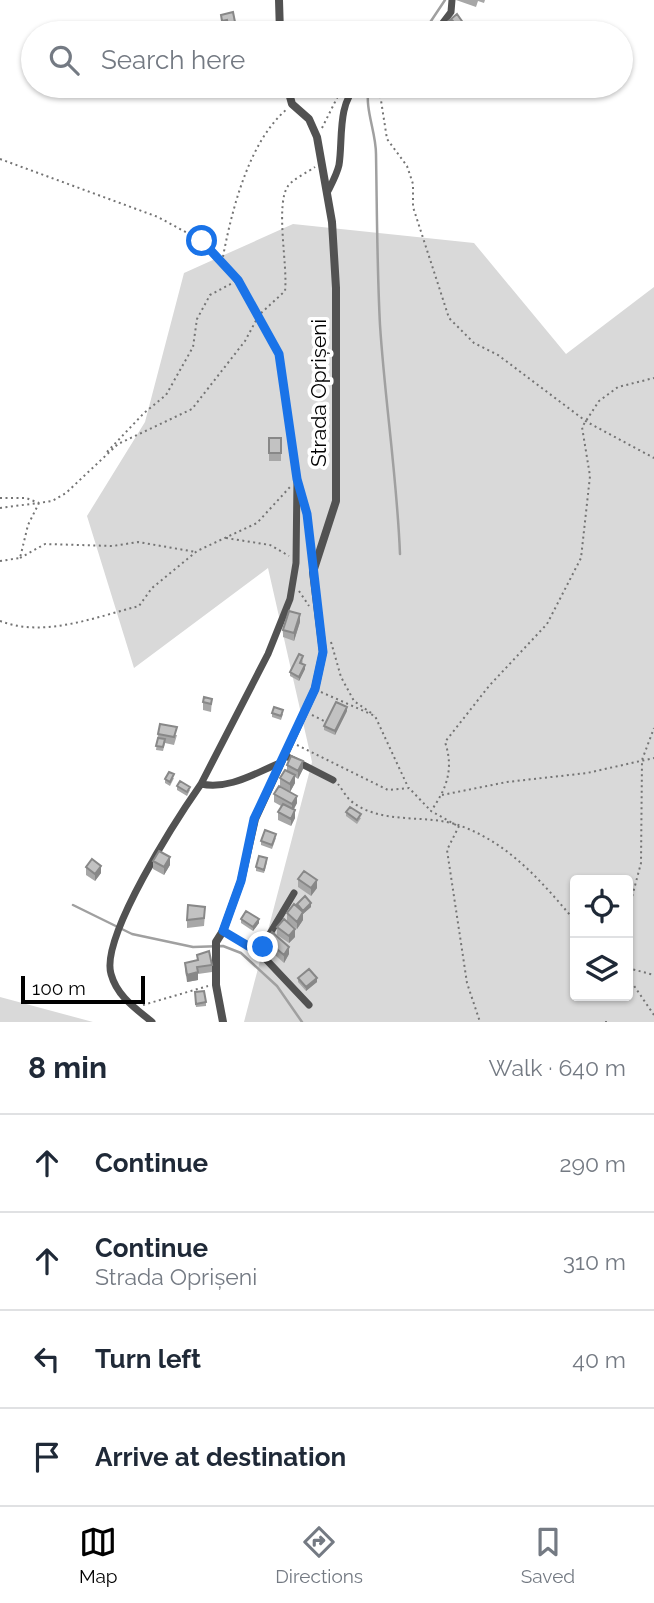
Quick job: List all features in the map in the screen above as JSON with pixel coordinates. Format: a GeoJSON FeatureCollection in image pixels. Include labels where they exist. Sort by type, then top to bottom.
{"type":"FeatureCollection","features":[{"type":"Feature","properties":{"kind":"street"},"geometry":{"type":"LineString","coordinates":[[279,0],[279,21]]}},
{"type":"Feature","properties":{"kind":"street"},"geometry":{"type":"LineString","coordinates":[[444,21],[451,12],[452,0]]}},
{"type":"Feature","properties":{"kind":"street","name":"Strada Oprișeni"},"geometry":{"type":"LineString","coordinates":[[223,1022],[216,985],[216,946],[241,881],[254,819],[315,689],[323,652],[313,572],[336,501],[336,277],[328,191],[317,137],[309,119],[292,104],[290,98]]}},
{"type":"Feature","properties":{"kind":"street"},"geometry":{"type":"LineString","coordinates":[[328,191],[338,169],[344,108],[348,98]]}},
{"type":"Feature","properties":{"kind":"street"},"geometry":{"type":"LineString","coordinates":[[152,1022],[117,990],[110,972],[109,951],[150,867],[201,784],[268,654],[290,599],[296,563],[297,479]]}},
{"type":"Feature","properties":{"kind":"street"},"geometry":{"type":"LineString","coordinates":[[201,784],[216,786],[233,783],[282,759],[332,780]]}},
{"type":"Feature","properties":{"kind":"street"},"geometry":{"type":"LineString","coordinates":[[258,952],[294,893]]}},
{"type":"Feature","properties":{"kind":"street"},"geometry":{"type":"LineString","coordinates":[[223,931],[258,952],[309,1005]]}},
{"type":"Feature","properties":{"kind":"path"},"geometry":{"type":"LineString","coordinates":[[317,137],[337,98]]}},
{"type":"Feature","properties":{"kind":"path"},"geometry":{"type":"LineString","coordinates":[[381,98],[387,139],[407,166],[413,184],[413,207],[449,318],[474,343],[498,355],[587,422],[654,457]]}},
{"type":"Feature","properties":{"kind":"path"},"geometry":{"type":"LineString","coordinates":[[222,263],[233,206],[255,151],[278,116],[292,104]]}},
{"type":"Feature","properties":{"kind":"path"},"geometry":{"type":"LineString","coordinates":[[0,159],[180,228],[202,241],[238,280],[279,354],[297,479],[257,523],[197,551],[152,588],[139,606],[52,626],[12,626],[0,621]]}},
{"type":"Feature","properties":{"kind":"path"},"geometry":{"type":"LineString","coordinates":[[102,458],[118,444],[192,409],[245,341],[259,315],[285,291],[288,274],[283,202],[288,186],[324,162]]}},
{"type":"Feature","properties":{"kind":"path"},"geometry":{"type":"LineString","coordinates":[[0,508],[39,503],[66,493],[144,413],[166,395],[193,346],[197,319],[210,295],[238,280]]}},
{"type":"Feature","properties":{"kind":"path"},"geometry":{"type":"LineString","coordinates":[[431,811],[442,795],[451,760],[445,742],[489,686],[547,624],[581,558],[590,476],[582,427],[599,401],[618,387],[654,378]]}},
{"type":"Feature","properties":{"kind":"path"},"geometry":{"type":"LineString","coordinates":[[0,498],[26,498],[39,503]]}},
{"type":"Feature","properties":{"kind":"path"},"geometry":{"type":"LineString","coordinates":[[20,558],[28,525],[39,503]]}},
{"type":"Feature","properties":{"kind":"path"},"geometry":{"type":"LineString","coordinates":[[304,503],[313,572]]}},
{"type":"Feature","properties":{"kind":"path"},"geometry":{"type":"LineString","coordinates":[[225,538],[270,545],[284,550],[296,563]]}},
{"type":"Feature","properties":{"kind":"path"},"geometry":{"type":"LineString","coordinates":[[0,561],[20,558],[45,544],[113,546],[138,542],[197,551]]}},
{"type":"Feature","properties":{"kind":"path"},"geometry":{"type":"LineString","coordinates":[[298,590],[317,613]]}},
{"type":"Feature","properties":{"kind":"path"},"geometry":{"type":"LineString","coordinates":[[320,632],[333,645],[341,677],[354,701],[376,716],[409,788],[431,811],[497,845],[533,871],[570,916]]}},
{"type":"Feature","properties":{"kind":"path"},"geometry":{"type":"LineString","coordinates":[[315,689],[376,716]]}},
{"type":"Feature","properties":{"kind":"path"},"geometry":{"type":"LineString","coordinates":[[304,712],[328,722]]}},
{"type":"Feature","properties":{"kind":"path"},"geometry":{"type":"LineString","coordinates":[[633,893],[641,863],[642,760],[654,729]]}},
{"type":"Feature","properties":{"kind":"path"},"geometry":{"type":"LineString","coordinates":[[290,742],[388,790],[409,788]]}},
{"type":"Feature","properties":{"kind":"path"},"geometry":{"type":"LineString","coordinates":[[442,795],[507,782],[587,773],[654,758]]}},
{"type":"Feature","properties":{"kind":"path"},"geometry":{"type":"LineString","coordinates":[[332,780],[352,802],[379,814],[458,825]]}},
{"type":"Feature","properties":{"kind":"path"},"geometry":{"type":"LineString","coordinates":[[458,825],[447,850],[467,983],[481,1022]]}},
{"type":"Feature","properties":{"kind":"path"},"geometry":{"type":"LineString","coordinates":[[633,969],[654,975]]}},
{"type":"Feature","properties":{"kind":"path"},"geometry":{"type":"LineString","coordinates":[[633,984],[654,1015]]}},
{"type":"Feature","properties":{"kind":"path"},"geometry":{"type":"LineString","coordinates":[[135,1009],[172,994],[216,985]]}},
{"type":"Feature","properties":{"kind":"shaded area"},"geometry":{"type":"Polygon","coordinates":[[[293,224],[474,243],[566,354],[654,287],[654,1022],[244,1022],[312,762],[268,568],[134,668],[87,516],[145,422],[184,273],[293,224]]]}},
{"type":"Feature","properties":{"kind":"shaded area"},"geometry":{"type":"Polygon","coordinates":[[[0,997],[93,1022],[0,1022],[0,997]]]}},
{"type":"Feature","properties":{"kind":"building"},"geometry":{"type":"Polygon","coordinates":[[[233,12],[235,21],[222,21],[221,15],[233,12]]]}},
{"type":"Feature","properties":{"kind":"building"},"geometry":{"type":"Polygon","coordinates":[[[457,14],[462,21],[453,21],[451,19],[457,14]]]}},
{"type":"Feature","properties":{"kind":"building"},"geometry":{"type":"Polygon","coordinates":[[[269,438],[281,438],[281,453],[269,453],[269,438]]]}},
{"type":"Feature","properties":{"kind":"building"},"geometry":{"type":"Polygon","coordinates":[[[289,611],[300,614],[294,633],[283,630],[289,611]]]}},
{"type":"Feature","properties":{"kind":"building"},"geometry":{"type":"Polygon","coordinates":[[[299,654],[303,656],[300,663],[305,665],[299,677],[290,672],[299,654]]]}},
{"type":"Feature","properties":{"kind":"building"},"geometry":{"type":"Polygon","coordinates":[[[204,697],[212,699],[211,704],[203,702],[204,697]]]}},
{"type":"Feature","properties":{"kind":"building"},"geometry":{"type":"Polygon","coordinates":[[[336,702],[347,707],[335,731],[324,726],[336,702]]]}},
{"type":"Feature","properties":{"kind":"building"},"geometry":{"type":"Polygon","coordinates":[[[274,707],[283,710],[281,716],[272,713],[274,707]]]}},
{"type":"Feature","properties":{"kind":"building"},"geometry":{"type":"Polygon","coordinates":[[[160,724],[177,727],[174,737],[158,734],[160,724]]]}},
{"type":"Feature","properties":{"kind":"building"},"geometry":{"type":"Polygon","coordinates":[[[158,738],[165,739],[163,747],[156,746],[158,738]]]}},
{"type":"Feature","properties":{"kind":"building"},"geometry":{"type":"Polygon","coordinates":[[[291,756],[303,761],[298,771],[287,765],[291,756]]]}},
{"type":"Feature","properties":{"kind":"building"},"geometry":{"type":"Polygon","coordinates":[[[285,770],[295,775],[290,784],[280,778],[285,770]]]}},
{"type":"Feature","properties":{"kind":"building"},"geometry":{"type":"Polygon","coordinates":[[[169,772],[174,774],[170,782],[165,779],[169,772]]]}},
{"type":"Feature","properties":{"kind":"building"},"geometry":{"type":"Polygon","coordinates":[[[180,781],[190,787],[187,792],[177,786],[180,781]]]}},
{"type":"Feature","properties":{"kind":"building"},"geometry":{"type":"Polygon","coordinates":[[[279,786],[297,796],[292,804],[274,794],[279,786]]]}},
{"type":"Feature","properties":{"kind":"building"},"geometry":{"type":"Polygon","coordinates":[[[283,804],[295,810],[291,819],[278,812],[283,804]]]}},
{"type":"Feature","properties":{"kind":"building"},"geometry":{"type":"Polygon","coordinates":[[[350,807],[361,814],[357,820],[346,812],[350,807]]]}},
{"type":"Feature","properties":{"kind":"building"},"geometry":{"type":"Polygon","coordinates":[[[265,830],[276,834],[272,845],[261,841],[265,830]]]}},
{"type":"Feature","properties":{"kind":"building"},"geometry":{"type":"Polygon","coordinates":[[[159,851],[170,857],[164,867],[153,861],[159,851]]]}},
{"type":"Feature","properties":{"kind":"building"},"geometry":{"type":"Polygon","coordinates":[[[259,856],[267,858],[264,870],[256,867],[259,856]]]}},
{"type":"Feature","properties":{"kind":"building"},"geometry":{"type":"Polygon","coordinates":[[[92,859],[101,866],[95,874],[86,867],[92,859]]]}},
{"type":"Feature","properties":{"kind":"building"},"geometry":{"type":"Polygon","coordinates":[[[304,871],[317,880],[311,888],[298,879],[304,871]]]}},
{"type":"Feature","properties":{"kind":"building"},"geometry":{"type":"Polygon","coordinates":[[[305,896],[311,903],[303,911],[297,904],[305,896]]]}},
{"type":"Feature","properties":{"kind":"building"},"geometry":{"type":"Polygon","coordinates":[[[294,904],[303,912],[297,922],[287,913],[294,904]]]}},
{"type":"Feature","properties":{"kind":"building"},"geometry":{"type":"Polygon","coordinates":[[[188,905],[205,907],[204,918],[187,920],[188,905]]]}},
{"type":"Feature","properties":{"kind":"building"},"geometry":{"type":"Polygon","coordinates":[[[246,911],[259,919],[253,927],[241,919],[246,911]]]}},
{"type":"Feature","properties":{"kind":"building"},"geometry":{"type":"Polygon","coordinates":[[[284,919],[295,929],[289,936],[277,927],[284,919]]]}},
{"type":"Feature","properties":{"kind":"building"},"geometry":{"type":"Polygon","coordinates":[[[272,932],[289,947],[284,955],[266,940],[272,932]]]}},
{"type":"Feature","properties":{"kind":"building"},"geometry":{"type":"Polygon","coordinates":[[[209,951],[212,965],[197,967],[198,972],[187,975],[185,963],[198,960],[197,955],[209,951]]]}},
{"type":"Feature","properties":{"kind":"building"},"geometry":{"type":"Polygon","coordinates":[[[309,969],[317,978],[306,987],[298,978],[309,969]]]}},
{"type":"Feature","properties":{"kind":"building"},"geometry":{"type":"Polygon","coordinates":[[[204,991],[206,1002],[196,1004],[195,992],[204,991]]]}},
{"type":"Feature","properties":{"kind":"waterway"},"geometry":{"type":"LineString","coordinates":[[431,21],[445,0]]}},
{"type":"Feature","properties":{"kind":"waterway"},"geometry":{"type":"LineString","coordinates":[[368,98],[376,154],[380,325],[400,554]]}},
{"type":"Feature","properties":{"kind":"waterway"},"geometry":{"type":"LineString","coordinates":[[73,905],[132,934],[193,947],[223,946],[241,953],[277,986],[302,1022]]}},
{"type":"Feature","properties":{"kind":"route"},"geometry":{"type":"LineString","coordinates":[[202,241],[238,280],[271,335],[279,354],[297,479],[307,514],[314,599],[323,652],[315,689],[254,819],[241,881],[223,931],[245,941],[258,952],[263,947]]}}]}
